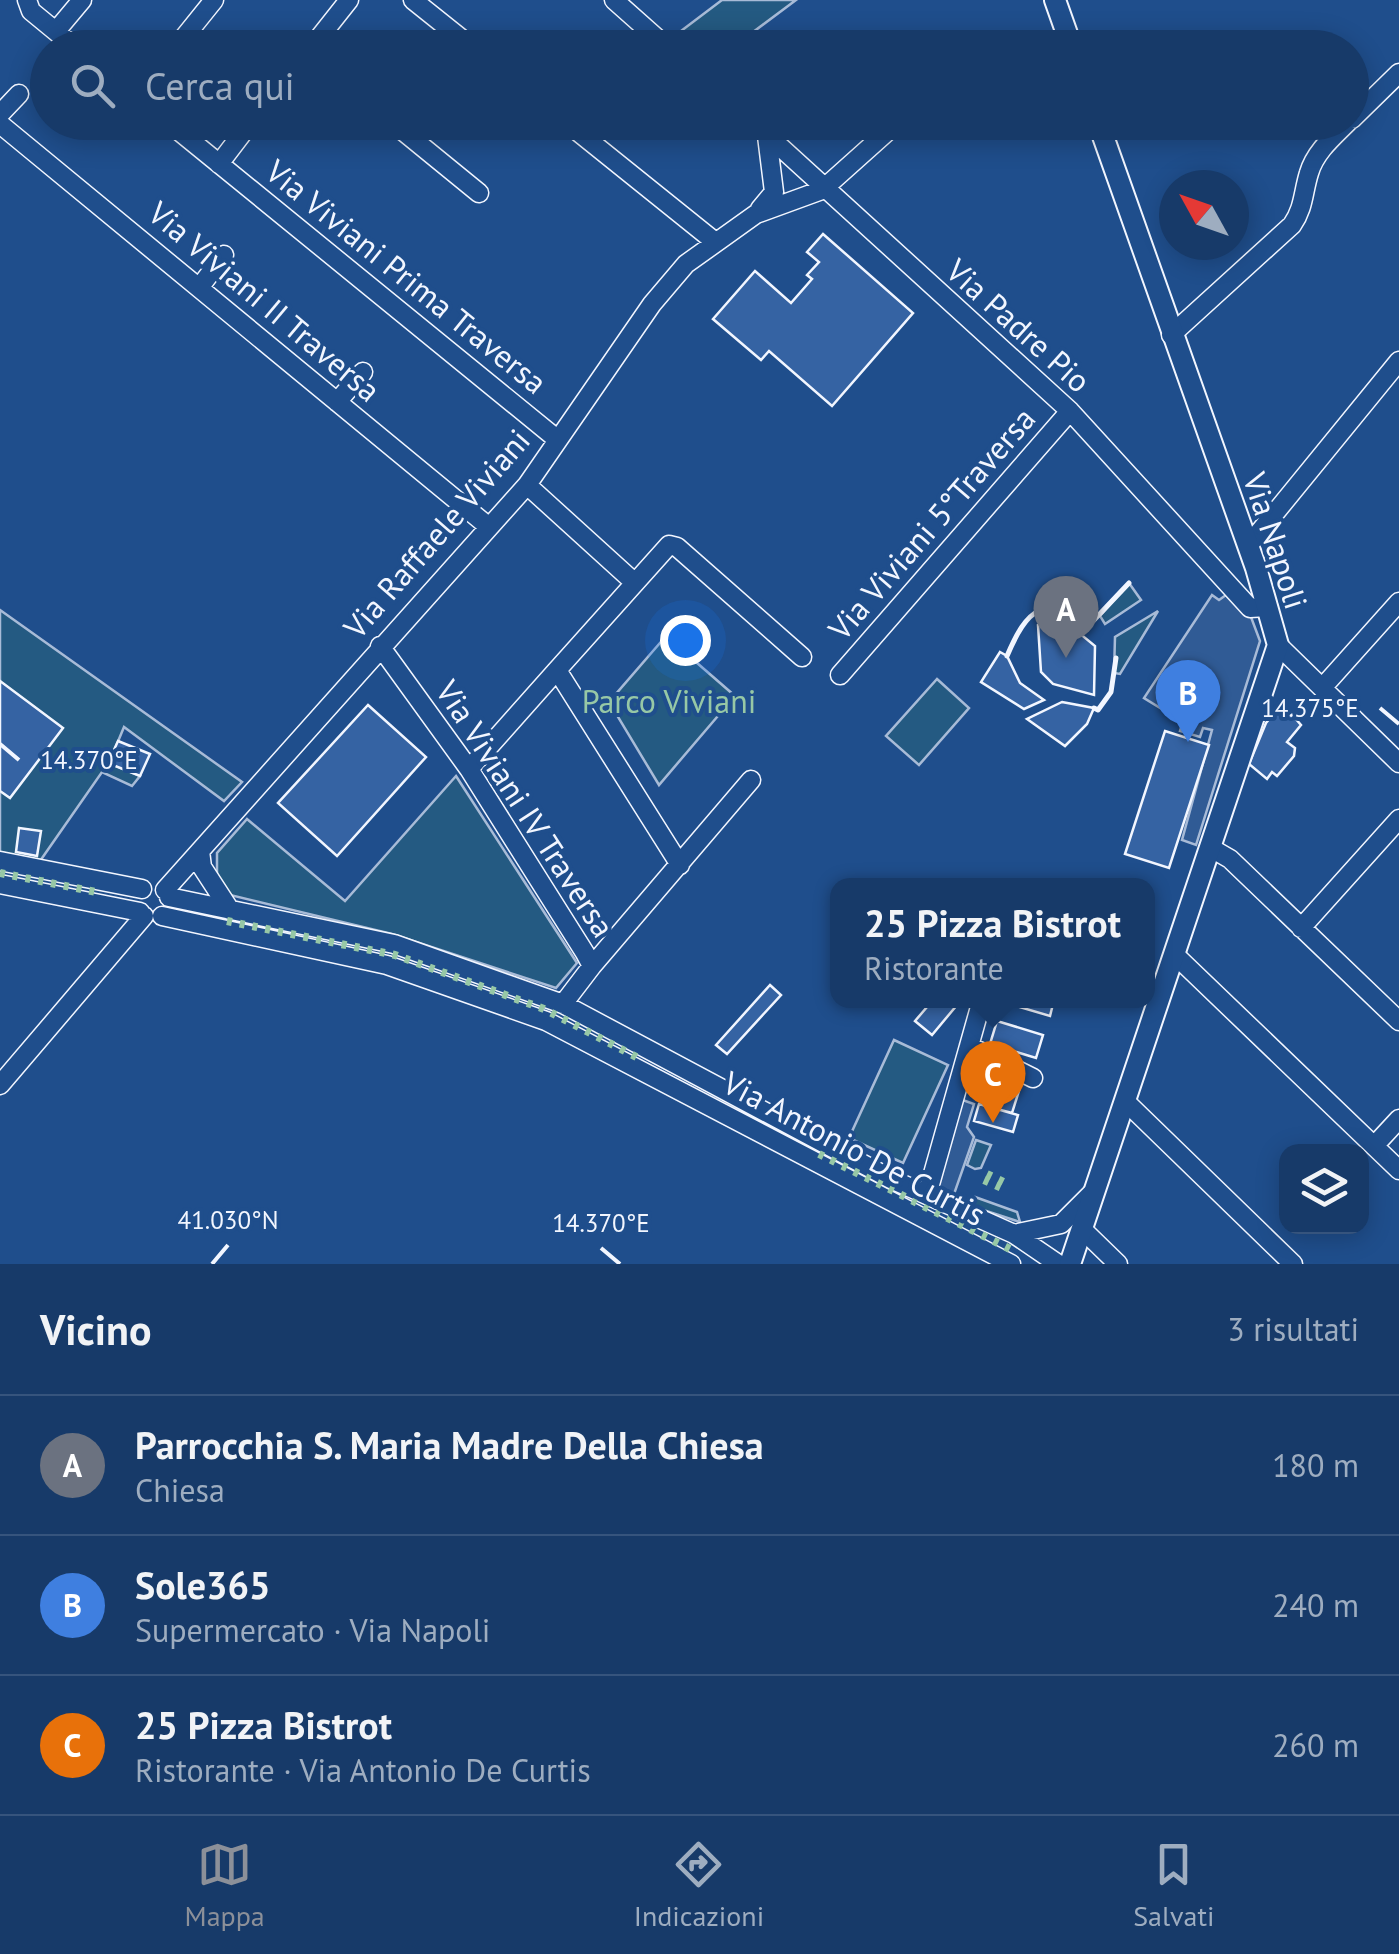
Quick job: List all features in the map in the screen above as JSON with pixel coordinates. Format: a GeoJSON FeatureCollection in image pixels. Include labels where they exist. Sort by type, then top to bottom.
{"type":"FeatureCollection","features":[{"type":"Feature","properties":{"kind":"main road"},"geometry":{"type":"LineString","coordinates":[[1055,0],[1066,30]]}},
{"type":"Feature","properties":{"kind":"main road","name":"Via Napoli"},"geometry":{"type":"LineString","coordinates":[[1070,1264],[1278,645],[1256,568],[1104,140]]}},
{"type":"Feature","properties":{"kind":"street"},"geometry":{"type":"LineString","coordinates":[[28,0],[32,12],[55,30]]}},
{"type":"Feature","properties":{"kind":"street"},"geometry":{"type":"LineString","coordinates":[[57,30],[82,0]]}},
{"type":"Feature","properties":{"kind":"street"},"geometry":{"type":"LineString","coordinates":[[190,30],[214,0]]}},
{"type":"Feature","properties":{"kind":"street"},"geometry":{"type":"LineString","coordinates":[[326,30],[349,0]]}},
{"type":"Feature","properties":{"kind":"street"},"geometry":{"type":"LineString","coordinates":[[414,0],[450,30]]}},
{"type":"Feature","properties":{"kind":"street"},"geometry":{"type":"LineString","coordinates":[[617,2],[648,30]]}},
{"type":"Feature","properties":{"kind":"street"},"geometry":{"type":"LineString","coordinates":[[1369,102],[1399,73]]}},
{"type":"Feature","properties":{"kind":"street"},"geometry":{"type":"LineString","coordinates":[[0,114],[18,94]]}},
{"type":"Feature","properties":{"kind":"street","name":"Via Viviani II Traversa"},"geometry":{"type":"LineString","coordinates":[[0,124],[489,527]]}},
{"type":"Feature","properties":{"kind":"street","name":"Via Viviani Prima Traversa"},"geometry":{"type":"LineString","coordinates":[[190,140],[558,440]]}},
{"type":"Feature","properties":{"kind":"street"},"geometry":{"type":"LineString","coordinates":[[219,164],[237,140]]}},
{"type":"Feature","properties":{"kind":"street"},"geometry":{"type":"LineString","coordinates":[[414,140],[479,193]]}},
{"type":"Feature","properties":{"kind":"street"},"geometry":{"type":"LineString","coordinates":[[588,140],[714,241]]}},
{"type":"Feature","properties":{"kind":"street"},"geometry":{"type":"LineString","coordinates":[[756,214],[774,192],[762,140]]}},
{"type":"Feature","properties":{"kind":"street","name":"Via Padre Pio"},"geometry":{"type":"LineString","coordinates":[[771,140],[1070,411],[1250,608],[1267,607]]}},
{"type":"Feature","properties":{"kind":"street","name":"Via Raffaele Viviani"},"geometry":{"type":"LineString","coordinates":[[167,893],[380,646],[527,485],[652,304],[686,264],[756,214],[822,190],[878,140]]}},
{"type":"Feature","properties":{"kind":"street"},"geometry":{"type":"LineString","coordinates":[[1171,335],[1292,225],[1300,214],[1309,170],[1330,140]]}},
{"type":"Feature","properties":{"kind":"street"},"geometry":{"type":"LineString","coordinates":[[199,288],[224,256]]}},
{"type":"Feature","properties":{"kind":"street"},"geometry":{"type":"LineString","coordinates":[[1248,546],[1399,361]]}},
{"type":"Feature","properties":{"kind":"street"},"geometry":{"type":"LineString","coordinates":[[338,402],[363,372]]}},
{"type":"Feature","properties":{"kind":"street","name":"Via Viviani 5°Traversa"},"geometry":{"type":"LineString","coordinates":[[840,675],[1070,411]]}},
{"type":"Feature","properties":{"kind":"street"},"geometry":{"type":"LineString","coordinates":[[527,485],[635,583]]}},
{"type":"Feature","properties":{"kind":"street"},"geometry":{"type":"LineString","coordinates":[[469,769],[669,546],[677,547],[802,657]]}},
{"type":"Feature","properties":{"kind":"street"},"geometry":{"type":"LineString","coordinates":[[1231,587],[1242,587],[1252,580],[1256,568]]}},
{"type":"Feature","properties":{"kind":"street"},"geometry":{"type":"LineString","coordinates":[[1322,688],[1399,602]]}},
{"type":"Feature","properties":{"kind":"street"},"geometry":{"type":"LineString","coordinates":[[1278,645],[1397,757]]}},
{"type":"Feature","properties":{"kind":"street","name":"Via Viviani IV Traversa"},"geometry":{"type":"LineString","coordinates":[[380,646],[469,769],[592,966],[562,1004]]}},
{"type":"Feature","properties":{"kind":"street"},"geometry":{"type":"LineString","coordinates":[[557,670],[680,864]]}},
{"type":"Feature","properties":{"kind":"street"},"geometry":{"type":"LineString","coordinates":[[592,966],[751,780]]}},
{"type":"Feature","properties":{"kind":"street"},"geometry":{"type":"LineString","coordinates":[[1301,928],[1399,819]]}},
{"type":"Feature","properties":{"kind":"street"},"geometry":{"type":"LineString","coordinates":[[1211,848],[1230,859],[1399,1020]]}},
{"type":"Feature","properties":{"kind":"street"},"geometry":{"type":"LineString","coordinates":[[200,852],[210,882],[230,910]]}},
{"type":"Feature","properties":{"kind":"street","name":"Via Antonio De Curtis"},"geometry":{"type":"LineString","coordinates":[[0,861],[142,890],[154,885],[167,893],[230,910],[394,944],[490,974],[562,1004],[927,1195],[1014,1234],[1058,1264]]}},
{"type":"Feature","properties":{"kind":"street","name":"Via Antonio De Curtis"},"geometry":{"type":"LineString","coordinates":[[0,884],[354,957],[477,994],[546,1022],[1008,1263]]}},
{"type":"Feature","properties":{"kind":"street"},"geometry":{"type":"LineString","coordinates":[[142,890],[137,898],[149,915]]}},
{"type":"Feature","properties":{"kind":"street"},"geometry":{"type":"LineString","coordinates":[[0,1084],[149,915],[169,908],[167,893]]}},
{"type":"Feature","properties":{"kind":"street"},"geometry":{"type":"LineString","coordinates":[[1174,954],[1399,1170]]}},
{"type":"Feature","properties":{"kind":"street"},"geometry":{"type":"LineString","coordinates":[[927,1195],[980,1008]]}},
{"type":"Feature","properties":{"kind":"street"},"geometry":{"type":"LineString","coordinates":[[969,1046],[1033,1078]]}},
{"type":"Feature","properties":{"kind":"street","name":"Via Antonio De Curtis"},"geometry":{"type":"LineString","coordinates":[[676,1089],[686,1072]]}},
{"type":"Feature","properties":{"kind":"street"},"geometry":{"type":"LineString","coordinates":[[1124,1101],[1293,1264]]}},
{"type":"Feature","properties":{"kind":"street"},"geometry":{"type":"LineString","coordinates":[[1374,1146],[1399,1119]]}},
{"type":"Feature","properties":{"kind":"street","name":"Via Antonio De Curtis"},"geometry":{"type":"LineString","coordinates":[[1014,1234],[1061,1224],[1095,1190]]}},
{"type":"Feature","properties":{"kind":"street"},"geometry":{"type":"LineString","coordinates":[[1082,1229],[1118,1264]]}},
{"type":"Feature","properties":{"kind":"green space"},"geometry":{"type":"Polygon","coordinates":[[[722,0],[796,0],[756,30],[682,30],[722,0]]]}},
{"type":"Feature","properties":{"kind":"green space"},"geometry":{"type":"Polygon","coordinates":[[[1129,583],[1141,600],[1105,624],[1100,616],[1129,583]]]}},
{"type":"Feature","properties":{"kind":"green space"},"geometry":{"type":"Polygon","coordinates":[[[0,610],[242,782],[224,801],[124,727],[109,763],[140,776],[132,786],[102,772],[40,861],[0,852],[0,610]]]}},
{"type":"Feature","properties":{"kind":"green space"},"geometry":{"type":"Polygon","coordinates":[[[1158,611],[1120,674],[1114,673],[1115,637],[1158,611]]]}},
{"type":"Feature","properties":{"kind":"green space","name":"Parco Viviani"},"geometry":{"type":"Polygon","coordinates":[[[666,636],[735,696],[659,785],[609,702],[666,636]]]}},
{"type":"Feature","properties":{"kind":"green space"},"geometry":{"type":"Polygon","coordinates":[[[937,679],[969,708],[919,765],[886,736],[937,679]]]}},
{"type":"Feature","properties":{"kind":"green space"},"geometry":{"type":"Polygon","coordinates":[[[456,776],[577,963],[556,988],[392,934],[230,895],[217,875],[217,853],[247,819],[345,901],[456,776]]]}},
{"type":"Feature","properties":{"kind":"green space"},"geometry":{"type":"Polygon","coordinates":[[[894,1040],[948,1065],[903,1163],[849,1138],[894,1040]]]}},
{"type":"Feature","properties":{"kind":"green space"},"geometry":{"type":"Polygon","coordinates":[[[976,1140],[991,1145],[981,1168],[975,1169],[967,1165],[976,1140]]]}},
{"type":"Feature","properties":{"kind":"green space"},"geometry":{"type":"Polygon","coordinates":[[[975,1197],[1017,1212],[1020,1222],[971,1206],[975,1197]]]}},
{"type":"Feature","properties":{"kind":"shaded area"},"geometry":{"type":"Polygon","coordinates":[[[1212,595],[1219,600],[1226,595],[1251,617],[1260,641],[1196,845],[1182,840],[1212,730],[1203,728],[1200,737],[1180,731],[1183,722],[1144,698],[1212,595]]]}},
{"type":"Feature","properties":{"kind":"shaded area"},"geometry":{"type":"Polygon","coordinates":[[[957,1098],[974,1104],[967,1127],[974,1137],[953,1197],[932,1186],[957,1098]]]}},
{"type":"Feature","properties":{"kind":"building"},"geometry":{"type":"Polygon","coordinates":[[[823,234],[913,313],[832,406],[769,351],[761,360],[713,319],[755,271],[791,303],[812,279],[807,275],[819,262],[807,252],[823,234]]]}},
{"type":"Feature","properties":{"kind":"building"},"geometry":{"type":"Polygon","coordinates":[[[1056,618],[1073,620],[1073,628],[1095,646],[1094,695],[1053,684],[1041,672],[1038,625],[1056,618]]]}},
{"type":"Feature","properties":{"kind":"building"},"geometry":{"type":"Polygon","coordinates":[[[1000,652],[1007,656],[1020,683],[1044,700],[1024,709],[981,682],[1000,652]]]}},
{"type":"Feature","properties":{"kind":"building"},"geometry":{"type":"Polygon","coordinates":[[[0,681],[63,728],[10,798],[0,791],[0,681]]]}},
{"type":"Feature","properties":{"kind":"building"},"geometry":{"type":"Polygon","coordinates":[[[1062,702],[1094,708],[1087,724],[1065,746],[1027,719],[1062,702]]]}},
{"type":"Feature","properties":{"kind":"building"},"geometry":{"type":"Polygon","coordinates":[[[1282,703],[1301,725],[1287,742],[1295,748],[1294,756],[1277,776],[1272,772],[1267,779],[1249,764],[1266,723],[1282,703]]]}},
{"type":"Feature","properties":{"kind":"building"},"geometry":{"type":"Polygon","coordinates":[[[368,705],[426,757],[337,856],[278,803],[368,705]]]}},
{"type":"Feature","properties":{"kind":"building"},"geometry":{"type":"Polygon","coordinates":[[[1165,731],[1209,745],[1169,868],[1125,854],[1165,731]]]}},
{"type":"Feature","properties":{"kind":"building"},"geometry":{"type":"Polygon","coordinates":[[[118,741],[150,754],[140,776],[108,763],[118,741]]]}},
{"type":"Feature","properties":{"kind":"building"},"geometry":{"type":"Polygon","coordinates":[[[19,828],[41,831],[37,856],[16,852],[19,828]]]}},
{"type":"Feature","properties":{"kind":"building"},"geometry":{"type":"Polygon","coordinates":[[[770,985],[781,995],[727,1054],[716,1045],[770,985]]]}},
{"type":"Feature","properties":{"kind":"building"},"geometry":{"type":"Polygon","coordinates":[[[926,1008],[954,1008],[932,1035],[915,1021],[926,1008]]]}},
{"type":"Feature","properties":{"kind":"building"},"geometry":{"type":"Polygon","coordinates":[[[1023,1008],[1052,1008],[1050,1016],[1023,1008]]]}},
{"type":"Feature","properties":{"kind":"building"},"geometry":{"type":"Polygon","coordinates":[[[997,1021],[1043,1035],[1036,1058],[990,1044],[997,1021]]]}},
{"type":"Feature","properties":{"kind":"building"},"geometry":{"type":"Polygon","coordinates":[[[993,1073],[1022,1081],[1012,1113],[997,1109],[1001,1095],[987,1091],[993,1073]]]}},
{"type":"Feature","properties":{"kind":"building"},"geometry":{"type":"Polygon","coordinates":[[[979,1104],[1018,1115],[1013,1132],[974,1121],[979,1104]]]}},
{"type":"Feature","properties":{"kind":"hedge"},"geometry":{"type":"LineString","coordinates":[[0,873],[101,893]]}},
{"type":"Feature","properties":{"kind":"hedge"},"geometry":{"type":"LineString","coordinates":[[227,921],[395,955],[544,1009],[642,1060]]}},
{"type":"Feature","properties":{"kind":"hedge"},"geometry":{"type":"LineString","coordinates":[[819,1154],[1012,1250]]}},
{"type":"Feature","properties":{"kind":"hedge"},"geometry":{"type":"LineString","coordinates":[[987,1174],[1008,1184]]}},
{"type":"Feature","properties":{"kind":"hedge"},"geometry":{"type":"LineString","coordinates":[[984,1180],[1006,1190]]}},
{"type":"Feature","properties":{"kind":"wall"},"geometry":{"type":"LineString","coordinates":[[1007,656],[1022,627],[1039,611],[1062,608],[1094,620],[1129,583]]}},
{"type":"Feature","properties":{"kind":"wall"},"geometry":{"type":"LineString","coordinates":[[1094,708],[1098,710],[1111,692],[1116,658]]}},
{"type":"Feature","properties":{"kind":"place","name":"Parrocchia S. Maria Madre Della Chiesa"},"geometry":{"type":"Point","coordinates":[1066,658]}},
{"type":"Feature","properties":{"kind":"place","name":"Sole365"},"geometry":{"type":"Point","coordinates":[1188,742]}},
{"type":"Feature","properties":{"kind":"place","name":"25 Pizza Bistrot"},"geometry":{"type":"Point","coordinates":[993,1123]}}]}
